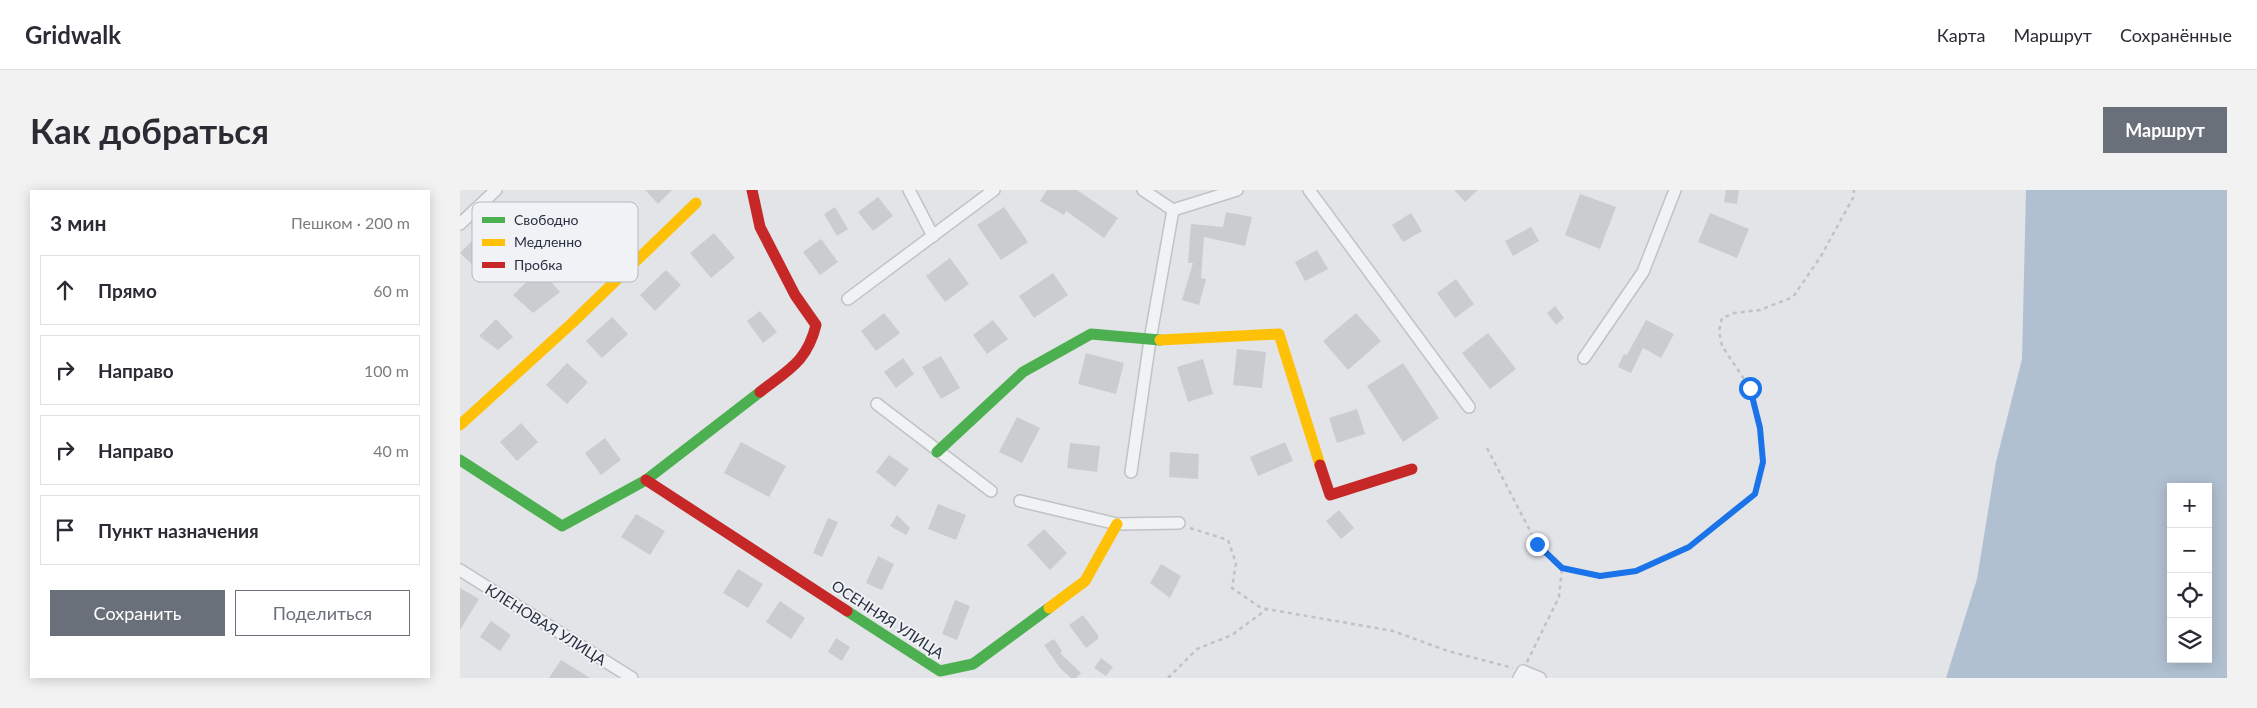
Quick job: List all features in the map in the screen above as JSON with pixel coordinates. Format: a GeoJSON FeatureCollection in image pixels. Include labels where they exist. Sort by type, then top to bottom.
{"type":"FeatureCollection","features":[{"type":"Feature","properties":{"kind":"street"},"geometry":{"type":"LineString","coordinates":[[483,202],[496,190]]}},
{"type":"Feature","properties":{"kind":"street"},"geometry":{"type":"LineString","coordinates":[[460,460],[562,526],[646,480],[800,361],[812,342],[816,325],[795,295],[760,227],[752,190]]}},
{"type":"Feature","properties":{"kind":"street"},"geometry":{"type":"LineString","coordinates":[[909,190],[933,236]]}},
{"type":"Feature","properties":{"kind":"street"},"geometry":{"type":"LineString","coordinates":[[848,299],[994,190]]}},
{"type":"Feature","properties":{"kind":"street"},"geometry":{"type":"LineString","coordinates":[[1143,190],[1173,210]]}},
{"type":"Feature","properties":{"kind":"street"},"geometry":{"type":"LineString","coordinates":[[1173,210],[1237,190]]}},
{"type":"Feature","properties":{"kind":"street"},"geometry":{"type":"LineString","coordinates":[[1309,190],[1469,407]]}},
{"type":"Feature","properties":{"kind":"street"},"geometry":{"type":"LineString","coordinates":[[1584,358],[1643,272],[1675,190]]}},
{"type":"Feature","properties":{"kind":"street"},"geometry":{"type":"LineString","coordinates":[[638,259],[696,203]]}},
{"type":"Feature","properties":{"kind":"street"},"geometry":{"type":"LineString","coordinates":[[1131,472],[1150,340],[1173,210]]}},
{"type":"Feature","properties":{"kind":"street"},"geometry":{"type":"LineString","coordinates":[[460,224],[472,213]]}},
{"type":"Feature","properties":{"kind":"street"},"geometry":{"type":"LineString","coordinates":[[460,425],[614,282]]}},
{"type":"Feature","properties":{"kind":"street"},"geometry":{"type":"LineString","coordinates":[[937,452],[1023,372],[1091,334],[1150,340],[1279,334],[1330,495],[1412,469]]}},
{"type":"Feature","properties":{"kind":"street"},"geometry":{"type":"LineString","coordinates":[[877,404],[937,452],[992,491]]}},
{"type":"Feature","properties":{"kind":"street","name":"ОСЕННЯЯ УЛИЦА"},"geometry":{"type":"LineString","coordinates":[[646,480],[940,671],[973,664],[1085,581],[1116,524]]}},
{"type":"Feature","properties":{"kind":"street"},"geometry":{"type":"LineString","coordinates":[[1020,501],[1116,524],[1179,523]]}},
{"type":"Feature","properties":{"kind":"street","name":"КЛЕНОВАЯ УЛИЦА"},"geometry":{"type":"LineString","coordinates":[[460,570],[632,678]]}},
{"type":"Feature","properties":{"kind":"street"},"geometry":{"type":"LineString","coordinates":[[1521,674],[1540,678]]}},
{"type":"Feature","properties":{"kind":"path"},"geometry":{"type":"LineString","coordinates":[[1487,448],[1537,544],[1562,568],[1600,576],[1636,571],[1689,547],[1755,494],[1763,462],[1760,428],[1750,388],[1722,346],[1718,331],[1722,318],[1734,313],[1760,310],[1792,297],[1821,256],[1853,198],[1854,190]]}},
{"type":"Feature","properties":{"kind":"path"},"geometry":{"type":"LineString","coordinates":[[1179,523],[1228,540],[1236,563],[1232,588],[1261,608],[1393,631],[1521,674],[1559,597],[1562,568]]}},
{"type":"Feature","properties":{"kind":"path"},"geometry":{"type":"LineString","coordinates":[[1168,678],[1197,649],[1232,636],[1267,609]]}},
{"type":"Feature","properties":{"kind":"water"},"geometry":{"type":"Polygon","coordinates":[[[2026,190],[2227,190],[2227,678],[1946,678],[1977,579],[1996,462],[2022,359],[2026,190]]]}},
{"type":"Feature","properties":{"kind":"building"},"geometry":{"type":"Polygon","coordinates":[[[645,190],[672,190],[658,204],[645,190]]]}},
{"type":"Feature","properties":{"kind":"building"},"geometry":{"type":"Polygon","coordinates":[[[1047,190],[1077,190],[1118,218],[1104,238],[1066,211],[1064,215],[1040,201],[1047,190]]]}},
{"type":"Feature","properties":{"kind":"building"},"geometry":{"type":"Polygon","coordinates":[[[1454,190],[1478,190],[1465,202],[1454,190]]]}},
{"type":"Feature","properties":{"kind":"building"},"geometry":{"type":"Polygon","coordinates":[[[1726,190],[1739,190],[1737,204],[1724,202],[1726,190]]]}},
{"type":"Feature","properties":{"kind":"building"},"geometry":{"type":"Polygon","coordinates":[[[1580,194],[1616,207],[1600,249],[1565,235],[1580,194]]]}},
{"type":"Feature","properties":{"kind":"building"},"geometry":{"type":"Polygon","coordinates":[[[878,197],[893,216],[873,231],[858,212],[878,197]]]}},
{"type":"Feature","properties":{"kind":"building"},"geometry":{"type":"Polygon","coordinates":[[[835,207],[848,229],[837,236],[824,214],[835,207]]]}},
{"type":"Feature","properties":{"kind":"building"},"geometry":{"type":"Polygon","coordinates":[[[1004,207],[1028,242],[1001,260],[977,225],[1004,207]]]}},
{"type":"Feature","properties":{"kind":"building"},"geometry":{"type":"Polygon","coordinates":[[[1226,212],[1252,217],[1245,246],[1204,237],[1201,278],[1206,279],[1199,305],[1182,300],[1193,263],[1188,263],[1191,224],[1223,227],[1226,212]]]}},
{"type":"Feature","properties":{"kind":"building"},"geometry":{"type":"Polygon","coordinates":[[[1411,213],[1422,231],[1403,242],[1392,225],[1411,213]]]}},
{"type":"Feature","properties":{"kind":"building"},"geometry":{"type":"Polygon","coordinates":[[[1710,213],[1749,229],[1737,258],[1698,242],[1710,213]]]}},
{"type":"Feature","properties":{"kind":"building"},"geometry":{"type":"Polygon","coordinates":[[[1531,227],[1539,241],[1513,256],[1505,241],[1531,227]]]}},
{"type":"Feature","properties":{"kind":"building"},"geometry":{"type":"Polygon","coordinates":[[[714,233],[735,258],[711,278],[690,253],[714,233]]]}},
{"type":"Feature","properties":{"kind":"building"},"geometry":{"type":"Polygon","coordinates":[[[821,239],[838,262],[820,275],[803,252],[821,239]]]}},
{"type":"Feature","properties":{"kind":"building"},"geometry":{"type":"Polygon","coordinates":[[[472,241],[472,264],[460,253],[472,241]]]}},
{"type":"Feature","properties":{"kind":"building"},"geometry":{"type":"Polygon","coordinates":[[[1317,250],[1328,269],[1305,281],[1295,262],[1317,250]]]}},
{"type":"Feature","properties":{"kind":"building"},"geometry":{"type":"Polygon","coordinates":[[[950,258],[969,284],[945,302],[926,276],[950,258]]]}},
{"type":"Feature","properties":{"kind":"building"},"geometry":{"type":"Polygon","coordinates":[[[666,270],[681,285],[655,311],[640,295],[666,270]]]}},
{"type":"Feature","properties":{"kind":"building"},"geometry":{"type":"Polygon","coordinates":[[[1053,273],[1068,295],[1034,318],[1019,296],[1053,273]]]}},
{"type":"Feature","properties":{"kind":"building"},"geometry":{"type":"Polygon","coordinates":[[[1456,279],[1474,304],[1455,318],[1437,293],[1456,279]]]}},
{"type":"Feature","properties":{"kind":"building"},"geometry":{"type":"Polygon","coordinates":[[[526,282],[551,282],[560,292],[533,313],[513,295],[526,282]]]}},
{"type":"Feature","properties":{"kind":"building"},"geometry":{"type":"Polygon","coordinates":[[[1555,306],[1564,318],[1556,325],[1547,313],[1555,306]]]}},
{"type":"Feature","properties":{"kind":"building"},"geometry":{"type":"Polygon","coordinates":[[[760,311],[777,332],[763,343],[747,321],[760,311]]]}},
{"type":"Feature","properties":{"kind":"building"},"geometry":{"type":"Polygon","coordinates":[[[884,313],[900,333],[876,351],[861,331],[884,313]]]}},
{"type":"Feature","properties":{"kind":"building"},"geometry":{"type":"Polygon","coordinates":[[[1356,313],[1381,341],[1348,370],[1323,341],[1356,313]]]}},
{"type":"Feature","properties":{"kind":"building"},"geometry":{"type":"Polygon","coordinates":[[[612,317],[628,334],[602,358],[586,341],[612,317]]]}},
{"type":"Feature","properties":{"kind":"building"},"geometry":{"type":"Polygon","coordinates":[[[496,319],[513,337],[498,350],[479,336],[496,319]]]}},
{"type":"Feature","properties":{"kind":"building"},"geometry":{"type":"Polygon","coordinates":[[[993,320],[1008,339],[987,354],[973,335],[993,320]]]}},
{"type":"Feature","properties":{"kind":"building"},"geometry":{"type":"Polygon","coordinates":[[[1646,320],[1674,334],[1661,358],[1643,348],[1631,373],[1618,367],[1624,354],[1627,355],[1646,320]]]}},
{"type":"Feature","properties":{"kind":"building"},"geometry":{"type":"Polygon","coordinates":[[[1488,333],[1516,369],[1490,389],[1462,353],[1488,333]]]}},
{"type":"Feature","properties":{"kind":"building"},"geometry":{"type":"Polygon","coordinates":[[[1237,349],[1266,352],[1262,388],[1233,385],[1237,349]]]}},
{"type":"Feature","properties":{"kind":"building"},"geometry":{"type":"Polygon","coordinates":[[[1086,353],[1124,363],[1116,394],[1078,384],[1086,353]]]}},
{"type":"Feature","properties":{"kind":"building"},"geometry":{"type":"Polygon","coordinates":[[[941,356],[960,388],[941,399],[922,367],[941,356]]]}},
{"type":"Feature","properties":{"kind":"building"},"geometry":{"type":"Polygon","coordinates":[[[903,358],[914,374],[896,388],[884,372],[903,358]]]}},
{"type":"Feature","properties":{"kind":"building"},"geometry":{"type":"Polygon","coordinates":[[[1203,359],[1213,394],[1188,402],[1177,367],[1203,359]]]}},
{"type":"Feature","properties":{"kind":"building"},"geometry":{"type":"Polygon","coordinates":[[[567,363],[588,382],[567,404],[546,385],[567,363]]]}},
{"type":"Feature","properties":{"kind":"building"},"geometry":{"type":"Polygon","coordinates":[[[1403,363],[1439,418],[1403,442],[1367,386],[1403,363]]]}},
{"type":"Feature","properties":{"kind":"building"},"geometry":{"type":"Polygon","coordinates":[[[1357,409],[1365,434],[1337,443],[1329,418],[1357,409]]]}},
{"type":"Feature","properties":{"kind":"building"},"geometry":{"type":"Polygon","coordinates":[[[1017,417],[1040,428],[1022,463],[999,452],[1017,417]]]}},
{"type":"Feature","properties":{"kind":"building"},"geometry":{"type":"Polygon","coordinates":[[[521,423],[538,442],[517,461],[500,442],[521,423]]]}},
{"type":"Feature","properties":{"kind":"building"},"geometry":{"type":"Polygon","coordinates":[[[605,438],[621,460],[601,475],[585,453],[605,438]]]}},
{"type":"Feature","properties":{"kind":"building"},"geometry":{"type":"Polygon","coordinates":[[[741,442],[786,466],[769,497],[724,473],[741,442]]]}},
{"type":"Feature","properties":{"kind":"building"},"geometry":{"type":"Polygon","coordinates":[[[1285,442],[1293,461],[1258,476],[1250,457],[1285,442]]]}},
{"type":"Feature","properties":{"kind":"building"},"geometry":{"type":"Polygon","coordinates":[[[1070,443],[1100,446],[1097,472],[1067,468],[1070,443]]]}},
{"type":"Feature","properties":{"kind":"building"},"geometry":{"type":"Polygon","coordinates":[[[1170,452],[1199,454],[1198,479],[1169,477],[1170,452]]]}},
{"type":"Feature","properties":{"kind":"building"},"geometry":{"type":"Polygon","coordinates":[[[889,455],[909,469],[895,487],[876,472],[889,455]]]}},
{"type":"Feature","properties":{"kind":"building"},"geometry":{"type":"Polygon","coordinates":[[[938,504],[966,515],[956,540],[928,529],[938,504]]]}},
{"type":"Feature","properties":{"kind":"building"},"geometry":{"type":"Polygon","coordinates":[[[1339,510],[1354,528],[1341,539],[1326,521],[1339,510]]]}},
{"type":"Feature","properties":{"kind":"building"},"geometry":{"type":"Polygon","coordinates":[[[636,514],[665,531],[650,555],[621,537],[636,514]]]}},
{"type":"Feature","properties":{"kind":"building"},"geometry":{"type":"Polygon","coordinates":[[[897,515],[910,528],[906,535],[890,526],[897,515]]]}},
{"type":"Feature","properties":{"kind":"building"},"geometry":{"type":"Polygon","coordinates":[[[828,518],[838,522],[822,557],[813,553],[828,518]]]}},
{"type":"Feature","properties":{"kind":"building"},"geometry":{"type":"Polygon","coordinates":[[[1044,529],[1067,553],[1050,570],[1027,545],[1044,529]]]}},
{"type":"Feature","properties":{"kind":"building"},"geometry":{"type":"Polygon","coordinates":[[[878,556],[894,564],[882,590],[866,583],[878,556]]]}},
{"type":"Feature","properties":{"kind":"building"},"geometry":{"type":"Polygon","coordinates":[[[1161,564],[1181,576],[1170,598],[1150,583],[1161,564]]]}},
{"type":"Feature","properties":{"kind":"building"},"geometry":{"type":"Polygon","coordinates":[[[738,569],[763,584],[748,608],[723,593],[738,569]]]}},
{"type":"Feature","properties":{"kind":"building"},"geometry":{"type":"Polygon","coordinates":[[[460,588],[479,599],[460,630],[460,588]]]}},
{"type":"Feature","properties":{"kind":"building"},"geometry":{"type":"Polygon","coordinates":[[[955,600],[970,606],[957,640],[942,634],[955,600]]]}},
{"type":"Feature","properties":{"kind":"building"},"geometry":{"type":"Polygon","coordinates":[[[780,601],[805,618],[791,639],[766,622],[780,601]]]}},
{"type":"Feature","properties":{"kind":"building"},"geometry":{"type":"Polygon","coordinates":[[[1083,615],[1098,635],[1098,639],[1086,648],[1069,625],[1083,615]]]}},
{"type":"Feature","properties":{"kind":"building"},"geometry":{"type":"Polygon","coordinates":[[[491,621],[511,635],[500,651],[480,637],[491,621]]]}},
{"type":"Feature","properties":{"kind":"building"},"geometry":{"type":"Polygon","coordinates":[[[836,638],[850,647],[842,661],[828,652],[836,638]]]}},
{"type":"Feature","properties":{"kind":"building"},"geometry":{"type":"Polygon","coordinates":[[[1054,639],[1062,651],[1060,653],[1081,673],[1076,678],[1071,678],[1060,668],[1044,645],[1054,639]]]}},
{"type":"Feature","properties":{"kind":"building"},"geometry":{"type":"Polygon","coordinates":[[[1101,658],[1113,667],[1106,676],[1094,668],[1101,658]]]}},
{"type":"Feature","properties":{"kind":"building"},"geometry":{"type":"Polygon","coordinates":[[[561,660],[590,678],[549,678],[561,660]]]}},
{"type":"Feature","properties":{"kind":"traffic: fast"},"geometry":{"type":"LineString","coordinates":[[937,452],[1023,372],[1091,334],[1160,340]]}},
{"type":"Feature","properties":{"kind":"traffic: fast"},"geometry":{"type":"LineString","coordinates":[[460,460],[562,526],[646,480],[760,392]]}},
{"type":"Feature","properties":{"kind":"traffic: fast"},"geometry":{"type":"LineString","coordinates":[[847,611],[940,671],[973,664],[1049,608]]}},
{"type":"Feature","properties":{"kind":"traffic: slow"},"geometry":{"type":"LineString","coordinates":[[638,259],[696,203]]}},
{"type":"Feature","properties":{"kind":"traffic: slow"},"geometry":{"type":"LineString","coordinates":[[460,425],[614,282]]}},
{"type":"Feature","properties":{"kind":"traffic: slow"},"geometry":{"type":"LineString","coordinates":[[1160,340],[1279,334],[1320,465]]}},
{"type":"Feature","properties":{"kind":"traffic: slow"},"geometry":{"type":"LineString","coordinates":[[1049,608],[1085,581],[1117,524]]}},
{"type":"Feature","properties":{"kind":"traffic: jam"},"geometry":{"type":"LineString","coordinates":[[752,190],[760,227],[795,295],[816,325],[812,338],[802,357],[788,371],[760,392]]}},
{"type":"Feature","properties":{"kind":"traffic: jam"},"geometry":{"type":"LineString","coordinates":[[1320,465],[1330,495],[1412,469]]}},
{"type":"Feature","properties":{"kind":"traffic: jam"},"geometry":{"type":"LineString","coordinates":[[646,480],[847,611]]}},
{"type":"Feature","properties":{"kind":"route"},"geometry":{"type":"LineString","coordinates":[[1537,544],[1562,568],[1600,576],[1636,571],[1689,547],[1755,494],[1763,462],[1760,428],[1750,388]]}}]}
